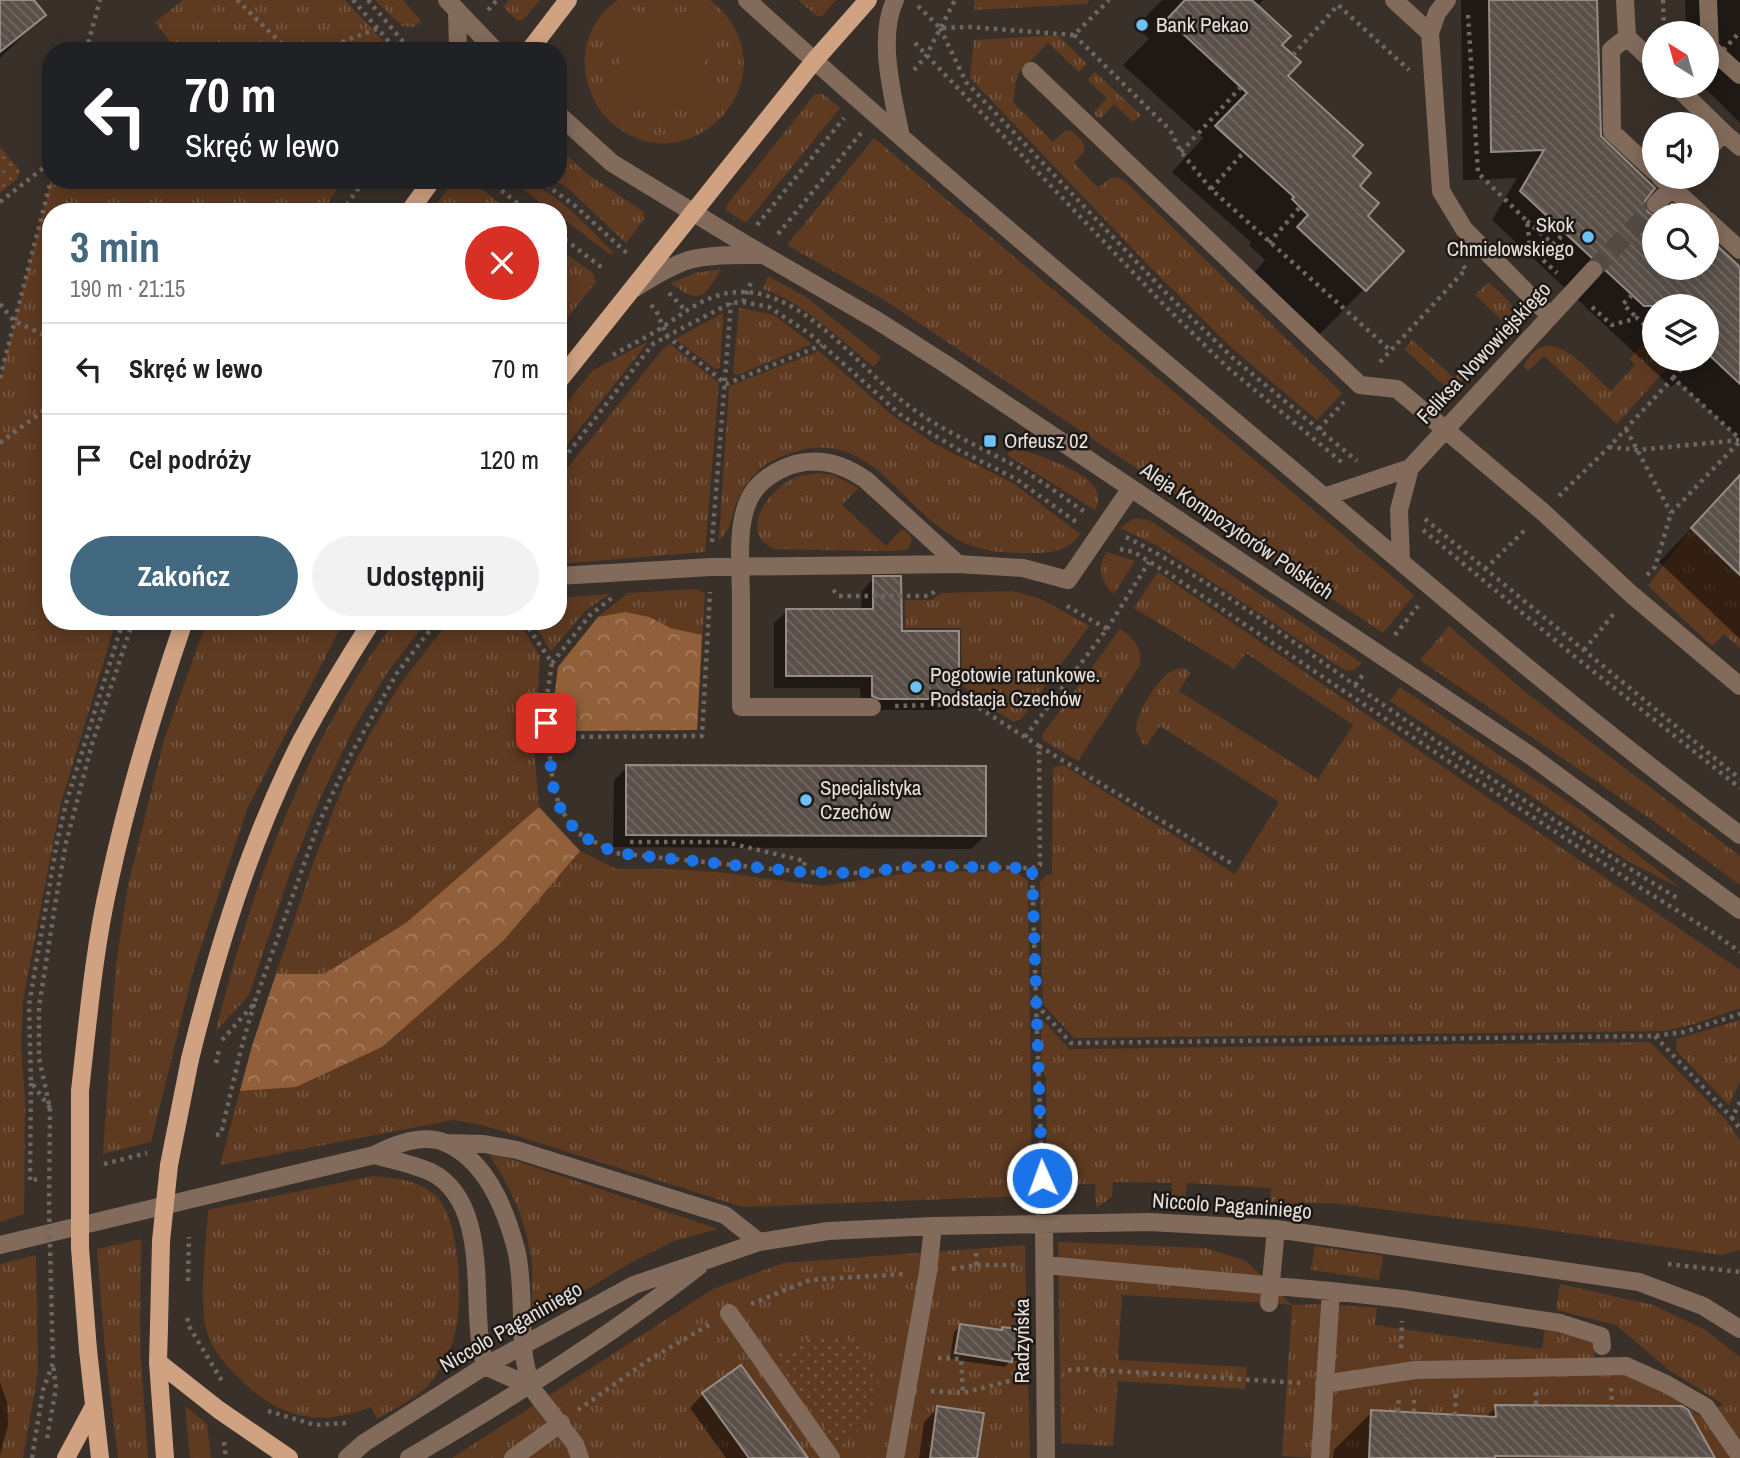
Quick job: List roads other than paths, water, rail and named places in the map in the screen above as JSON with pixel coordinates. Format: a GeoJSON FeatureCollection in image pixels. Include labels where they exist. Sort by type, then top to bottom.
{"type":"FeatureCollection","features":[{"type":"Feature","properties":{"kind":"main road"},"geometry":{"type":"LineString","coordinates":[[536,42],[568,0]]}},
{"type":"Feature","properties":{"kind":"main road"},"geometry":{"type":"LineString","coordinates":[[567,371],[814,61],[868,0]]}},
{"type":"Feature","properties":{"kind":"main road"},"geometry":{"type":"LineString","coordinates":[[100,1458],[80,1248],[80,1091],[109,881],[147,737],[181,630]]}},
{"type":"Feature","properties":{"kind":"main road"},"geometry":{"type":"LineString","coordinates":[[165,1458],[158,1362],[160,1241],[169,1165],[190,1059],[234,901],[269,812],[300,742],[366,630]]}},
{"type":"Feature","properties":{"kind":"main road"},"geometry":{"type":"LineString","coordinates":[[158,1362],[219,1410],[289,1458]]}},
{"type":"Feature","properties":{"kind":"main road"},"geometry":{"type":"LineString","coordinates":[[66,1458],[94,1406]]}},
{"type":"Feature","properties":{"kind":"street"},"geometry":{"type":"LineString","coordinates":[[747,0],[901,137],[1581,713],[1740,835]]}},
{"type":"Feature","properties":{"kind":"street"},"geometry":{"type":"LineString","coordinates":[[895,0],[887,36],[892,95],[901,137]]}},
{"type":"Feature","properties":{"kind":"street"},"geometry":{"type":"LineString","coordinates":[[1394,0],[1430,33]]}},
{"type":"Feature","properties":{"kind":"street"},"geometry":{"type":"LineString","coordinates":[[1447,0],[1437,13],[1430,33],[1441,191],[1464,229],[1549,316]]}},
{"type":"Feature","properties":{"kind":"street"},"geometry":{"type":"LineString","coordinates":[[1625,0],[1627,37],[1642,51]]}},
{"type":"Feature","properties":{"kind":"street"},"geometry":{"type":"LineString","coordinates":[[1708,0],[1710,48],[1740,75]]}},
{"type":"Feature","properties":{"kind":"street"},"geometry":{"type":"LineString","coordinates":[[452,5],[457,42]]}},
{"type":"Feature","properties":{"kind":"street"},"geometry":{"type":"LineString","coordinates":[[452,5],[487,42]]}},
{"type":"Feature","properties":{"kind":"street"},"geometry":{"type":"LineString","coordinates":[[1627,37],[1611,50],[1612,132],[1642,160]]}},
{"type":"Feature","properties":{"kind":"street"},"geometry":{"type":"LineString","coordinates":[[1031,71],[1360,385],[1397,389],[1543,512],[1631,594],[1740,686]]}},
{"type":"Feature","properties":{"kind":"street"},"geometry":{"type":"LineString","coordinates":[[1688,98],[1740,147]]}},
{"type":"Feature","properties":{"kind":"street","name":"Aleja Kompozytorów Polskich"},"geometry":{"type":"LineString","coordinates":[[567,122],[612,163],[935,357],[1380,653],[1586,795],[1740,910]]}},
{"type":"Feature","properties":{"kind":"street"},"geometry":{"type":"LineString","coordinates":[[1719,138],[1724,133]]}},
{"type":"Feature","properties":{"kind":"street"},"geometry":{"type":"LineString","coordinates":[[1679,189],[1691,203]]}},
{"type":"Feature","properties":{"kind":"street"},"geometry":{"type":"LineString","coordinates":[[1719,231],[1740,250]]}},
{"type":"Feature","properties":{"kind":"street"},"geometry":{"type":"LineString","coordinates":[[632,290],[652,277],[689,260],[716,256],[765,255]]}},
{"type":"Feature","properties":{"kind":"street","name":"Feliksa Nowowiejskiego"},"geometry":{"type":"LineString","coordinates":[[1401,561],[1400,504],[1410,468],[1593,270]]}},
{"type":"Feature","properties":{"kind":"street"},"geometry":{"type":"LineString","coordinates":[[879,707],[741,707],[741,531],[751,495],[764,480],[781,469],[798,463],[836,463],[853,471],[878,490],[958,564]]}},
{"type":"Feature","properties":{"kind":"street","name":"Feliksa Nowowiejskiego"},"geometry":{"type":"LineString","coordinates":[[1324,496],[1410,468]]}},
{"type":"Feature","properties":{"kind":"street"},"geometry":{"type":"LineString","coordinates":[[567,575],[741,566],[958,564],[1023,568],[1068,580],[1131,488]]}},
{"type":"Feature","properties":{"kind":"street"},"geometry":{"type":"LineString","coordinates":[[0,1245],[374,1155],[396,1144],[418,1140],[484,1144],[517,1150],[712,1211],[725,1216],[759,1242]]}},
{"type":"Feature","properties":{"kind":"street"},"geometry":{"type":"LineString","coordinates":[[446,1143],[468,1158],[484,1176],[500,1202],[517,1255],[523,1314],[523,1346],[530,1386]]}},
{"type":"Feature","properties":{"kind":"street"},"geometry":{"type":"LineString","coordinates":[[374,1155],[432,1173],[453,1191],[465,1212],[475,1250],[480,1340],[485,1366],[530,1386],[561,1423],[575,1444],[580,1458]]}},
{"type":"Feature","properties":{"kind":"street","name":"Niccolo Paganiniego"},"geometry":{"type":"LineString","coordinates":[[347,1458],[364,1443],[485,1366],[634,1285],[759,1242],[828,1231],[1149,1222],[1276,1229],[1639,1282],[1703,1306],[1740,1328]]}},
{"type":"Feature","properties":{"kind":"street","name":"Radzyńska"},"geometry":{"type":"LineString","coordinates":[[1044,1225],[1046,1458]]}},
{"type":"Feature","properties":{"kind":"street"},"geometry":{"type":"LineString","coordinates":[[895,1458],[928,1272],[933,1226]]}},
{"type":"Feature","properties":{"kind":"street"},"geometry":{"type":"LineString","coordinates":[[1269,1303],[1276,1229]]}},
{"type":"Feature","properties":{"kind":"street","name":"Niccolo Paganiniego"},"geometry":{"type":"LineString","coordinates":[[409,1458],[530,1386],[654,1302],[710,1258]]}},
{"type":"Feature","properties":{"kind":"street"},"geometry":{"type":"LineString","coordinates":[[1045,1265],[1390,1298],[1560,1323],[1601,1336],[1602,1346]]}},
{"type":"Feature","properties":{"kind":"street"},"geometry":{"type":"LineString","coordinates":[[1320,1458],[1331,1291]]}},
{"type":"Feature","properties":{"kind":"street"},"geometry":{"type":"LineString","coordinates":[[729,1313],[831,1458]]}},
{"type":"Feature","properties":{"kind":"street"},"geometry":{"type":"LineString","coordinates":[[1324,1384],[1415,1370],[1626,1366],[1666,1384],[1706,1408],[1740,1456]]}},
{"type":"Feature","properties":{"kind":"street"},"geometry":{"type":"LineString","coordinates":[[513,1458],[561,1423]]}},
{"type":"Feature","properties":{"kind":"tunnel"},"geometry":{"type":"LineString","coordinates":[[1593,270],[1642,219]]}},
{"type":"Feature","properties":{"kind":"place","name":"Bank Pekao"},"geometry":{"type":"Point","coordinates":[1142,25]}},
{"type":"Feature","properties":{"kind":"place","name":"Skok Chmielowskiego"},"geometry":{"type":"Point","coordinates":[1588,237]}},
{"type":"Feature","properties":{"kind":"place","name":"Orfeusz 02"},"geometry":{"type":"Point","coordinates":[990,441]}},
{"type":"Feature","properties":{"kind":"place","name":"Pogotowie ratunkowe. Podstacja Czechów"},"geometry":{"type":"Point","coordinates":[916,687]}},
{"type":"Feature","properties":{"kind":"place","name":"Specjalistyka Czechów"},"geometry":{"type":"Point","coordinates":[806,800]}}]}
